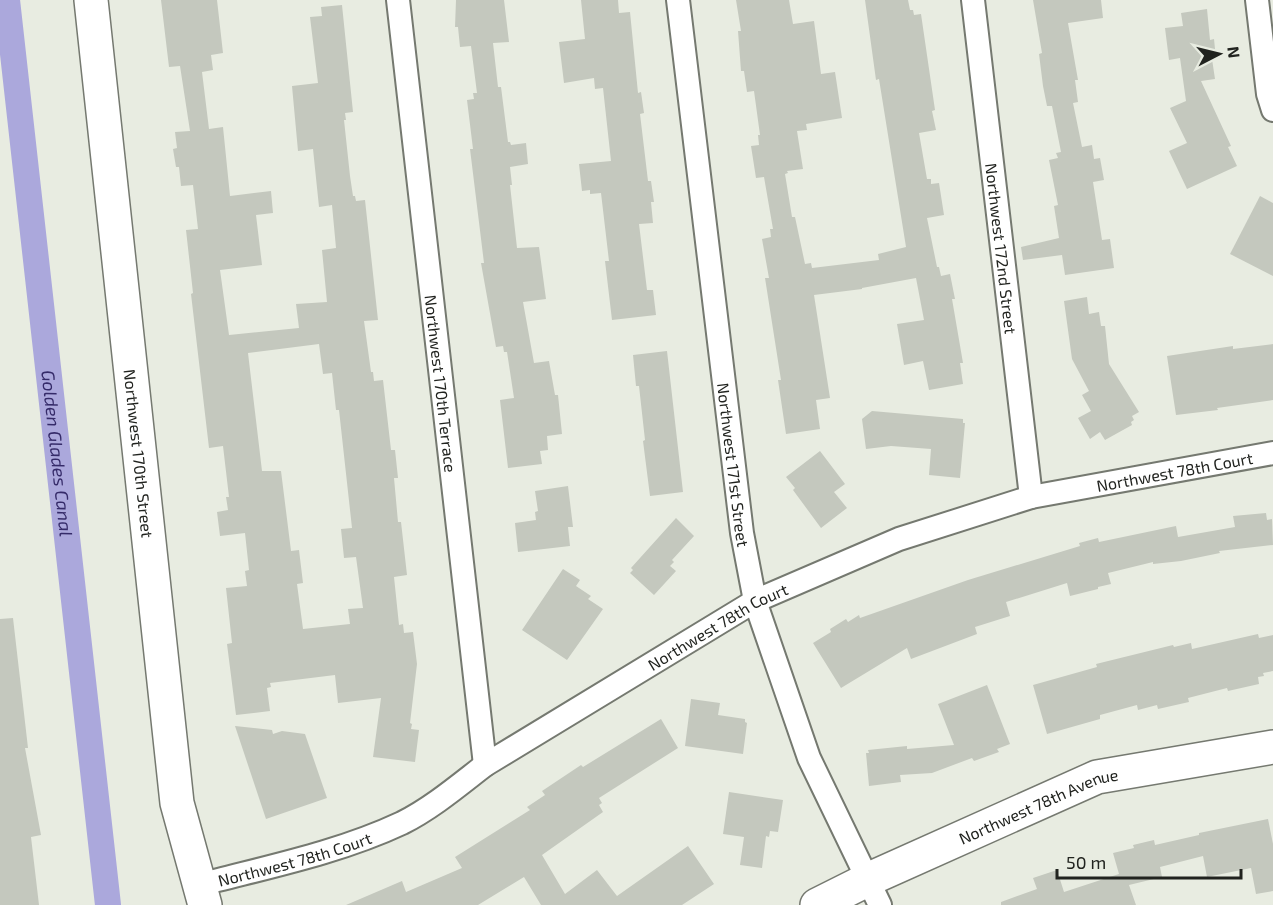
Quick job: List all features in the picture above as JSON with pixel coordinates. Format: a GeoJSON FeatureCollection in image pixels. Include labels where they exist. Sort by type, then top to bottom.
{"type":"FeatureCollection","features":[{"type":"Feature","properties":{"kind":"street","name":"Northwest 170th Street"},"geometry":{"type":"LineString","coordinates":[[91,0],[177,803],[202,895]]}},
{"type":"Feature","properties":{"kind":"street","name":"Northwest 170th Terrace"},"geometry":{"type":"LineString","coordinates":[[398,0],[485,765]]}},
{"type":"Feature","properties":{"kind":"street","name":"Northwest 171st Street"},"geometry":{"type":"LineString","coordinates":[[678,0],[742,533],[755,602],[809,758],[874,892]]}},
{"type":"Feature","properties":{"kind":"street","name":"Northwest 172nd Street"},"geometry":{"type":"LineString","coordinates":[[974,0],[1031,496]]}},
{"type":"Feature","properties":{"kind":"street"},"geometry":{"type":"LineString","coordinates":[[1257,0],[1268,94],[1273,110]]}},
{"type":"Feature","properties":{"kind":"street","name":"Northwest 78th Court"},"geometry":{"type":"LineString","coordinates":[[202,895],[334,849],[403,822],[446,795],[485,765],[755,602],[899,538],[1031,496],[1273,453]]}},
{"type":"Feature","properties":{"kind":"street","name":"Northwest 78th Avenue"},"geometry":{"type":"LineString","coordinates":[[817,905],[874,892],[1097,777],[1273,747]]}},
{"type":"Feature","properties":{"kind":"building"},"geometry":{"type":"Polygon","coordinates":[[[161,0],[217,0],[223,53],[211,55],[213,70],[202,72],[209,129],[223,127],[230,196],[271,191],[273,213],[256,215],[262,265],[220,270],[229,335],[299,328],[296,304],[327,302],[322,250],[336,248],[332,205],[319,207],[313,149],[298,151],[292,86],[318,83],[310,17],[322,16],[321,7],[342,5],[353,112],[345,113],[346,120],[344,120],[350,176],[356,201],[365,200],[378,320],[364,321],[371,372],[373,372],[374,381],[383,380],[391,450],[395,450],[398,478],[394,478],[398,522],[401,522],[407,575],[394,577],[399,625],[403,624],[404,633],[413,632],[417,664],[410,723],[412,724],[411,729],[419,730],[415,762],[373,757],[381,698],[338,703],[335,675],[270,683],[271,687],[267,688],[270,711],[236,715],[227,644],[232,643],[226,588],[247,586],[245,571],[249,570],[245,533],[220,536],[217,512],[228,510],[226,497],[229,497],[223,446],[209,448],[191,294],[193,293],[186,230],[198,229],[193,185],[181,186],[179,167],[176,167],[173,149],[177,148],[175,132],[190,131],[180,66],[169,67],[161,0]],[[319,344],[248,353],[262,471],[281,471],[291,551],[299,550],[303,583],[297,584],[303,629],[350,624],[348,609],[363,608],[356,557],[344,558],[341,529],[352,528],[339,410],[336,410],[332,373],[323,374],[319,344]]]}},
{"type":"Feature","properties":{"kind":"building"},"geometry":{"type":"Polygon","coordinates":[[[456,0],[504,0],[509,42],[493,43],[498,87],[501,87],[508,142],[511,145],[526,143],[528,164],[510,167],[517,248],[539,247],[546,299],[523,302],[534,363],[549,361],[555,395],[558,395],[562,434],[547,436],[548,450],[540,451],[542,464],[508,468],[500,400],[514,398],[507,352],[504,352],[503,346],[496,347],[481,263],[484,263],[470,149],[473,149],[467,100],[474,99],[473,93],[477,93],[471,46],[460,47],[458,27],[455,27],[456,0]]]}},
{"type":"Feature","properties":{"kind":"building"},"geometry":{"type":"Polygon","coordinates":[[[581,0],[618,0],[619,13],[630,12],[638,93],[641,92],[644,113],[640,114],[648,181],[651,181],[654,202],[651,202],[653,223],[639,224],[647,290],[653,290],[656,315],[612,320],[605,261],[609,261],[601,193],[590,194],[590,190],[582,191],[579,164],[611,161],[603,88],[595,89],[594,78],[564,83],[559,42],[585,39],[581,0]]]}},
{"type":"Feature","properties":{"kind":"building"},"geometry":{"type":"Polygon","coordinates":[[[736,0],[789,0],[793,24],[814,21],[821,74],[835,72],[842,118],[806,124],[807,130],[797,131],[803,169],[787,171],[788,173],[785,174],[792,217],[795,217],[805,264],[811,263],[812,268],[879,260],[878,254],[906,247],[879,79],[876,80],[865,0],[908,0],[910,10],[913,10],[914,15],[921,14],[936,130],[919,133],[927,179],[931,179],[931,184],[939,183],[944,215],[927,218],[937,267],[939,267],[941,276],[950,274],[963,363],[960,363],[963,384],[929,390],[923,361],[904,365],[897,324],[924,320],[916,278],[862,289],[814,295],[830,398],[816,400],[820,429],[786,434],[778,380],[781,380],[765,278],[769,278],[762,239],[771,237],[770,229],[773,229],[764,177],[756,178],[751,146],[759,145],[758,135],[760,135],[754,91],[747,92],[744,71],[741,71],[738,31],[741,31],[736,0]]]}},
{"type":"Feature","properties":{"kind":"building"},"geometry":{"type":"Polygon","coordinates":[[[1033,0],[1101,0],[1103,18],[1068,23],[1078,80],[1075,80],[1078,102],[1073,103],[1082,147],[1092,145],[1094,159],[1100,158],[1104,180],[1093,182],[1102,240],[1110,239],[1114,268],[1065,275],[1062,255],[1023,260],[1021,247],[1059,238],[1054,206],[1058,205],[1049,160],[1058,158],[1056,153],[1061,152],[1052,106],[1047,106],[1043,86],[1039,54],[1042,53],[1033,0]]]}},
{"type":"Feature","properties":{"kind":"building"},"geometry":{"type":"Polygon","coordinates":[[[1207,9],[1210,40],[1214,39],[1216,59],[1212,59],[1215,79],[1201,81],[1231,146],[1228,147],[1237,166],[1187,189],[1169,151],[1187,143],[1170,108],[1186,101],[1180,58],[1169,60],[1165,28],[1183,26],[1181,13],[1207,9]]]}},
{"type":"Feature","properties":{"kind":"building"},"geometry":{"type":"Polygon","coordinates":[[[1260,196],[1273,203],[1273,276],[1230,254],[1260,196]]]}},
{"type":"Feature","properties":{"kind":"building"},"geometry":{"type":"Polygon","coordinates":[[[1087,297],[1089,314],[1099,312],[1101,326],[1105,326],[1109,364],[1139,412],[1132,416],[1134,420],[1131,422],[1132,425],[1105,440],[1100,432],[1090,439],[1078,418],[1091,411],[1082,395],[1089,391],[1072,359],[1064,301],[1087,297]]]}},
{"type":"Feature","properties":{"kind":"building"},"geometry":{"type":"Polygon","coordinates":[[[1273,344],[1273,400],[1176,415],[1167,356],[1233,346],[1233,349],[1273,344]]]}},
{"type":"Feature","properties":{"kind":"building"},"geometry":{"type":"Polygon","coordinates":[[[667,351],[683,492],[650,496],[639,386],[636,386],[633,355],[667,351]]]}},
{"type":"Feature","properties":{"kind":"building"},"geometry":{"type":"Polygon","coordinates":[[[872,411],[963,419],[965,423],[960,478],[929,475],[931,449],[891,446],[866,449],[862,419],[872,411]]]}},
{"type":"Feature","properties":{"kind":"building"},"geometry":{"type":"Polygon","coordinates":[[[820,451],[845,484],[834,492],[847,508],[821,528],[786,477],[820,451]]]}},
{"type":"Feature","properties":{"kind":"building"},"geometry":{"type":"Polygon","coordinates":[[[568,486],[573,527],[568,527],[570,546],[518,552],[515,523],[536,520],[535,512],[538,511],[535,491],[568,486]]]}},
{"type":"Feature","properties":{"kind":"building"},"geometry":{"type":"Polygon","coordinates":[[[1266,513],[1267,520],[1272,519],[1273,545],[1219,551],[1220,553],[1181,561],[1153,564],[1153,562],[1108,573],[1111,584],[1098,587],[1098,589],[1070,596],[1067,583],[1006,602],[1010,616],[975,627],[977,634],[911,659],[907,648],[841,688],[813,643],[846,619],[848,622],[859,615],[860,618],[968,580],[1080,546],[1079,543],[1098,538],[1099,542],[1176,526],[1178,537],[1235,527],[1233,516],[1266,513]]]}},
{"type":"Feature","properties":{"kind":"building"},"geometry":{"type":"Polygon","coordinates":[[[676,518],[694,536],[672,560],[674,562],[670,566],[676,571],[654,595],[630,573],[633,570],[631,568],[676,518]]]}},
{"type":"Feature","properties":{"kind":"building"},"geometry":{"type":"Polygon","coordinates":[[[563,569],[580,580],[576,586],[591,596],[588,599],[603,609],[567,660],[522,630],[563,569]]]}},
{"type":"Feature","properties":{"kind":"building"},"geometry":{"type":"Polygon","coordinates":[[[13,618],[28,748],[25,748],[41,835],[31,837],[39,905],[0,905],[0,619],[13,618]]]}},
{"type":"Feature","properties":{"kind":"building"},"geometry":{"type":"Polygon","coordinates":[[[1258,634],[1259,638],[1273,635],[1273,671],[1263,673],[1264,676],[1258,677],[1259,684],[1228,691],[1227,688],[1188,698],[1189,702],[1158,709],[1157,705],[1138,710],[1137,705],[1100,715],[1100,719],[1047,734],[1033,685],[1097,667],[1096,664],[1173,645],[1174,647],[1191,643],[1192,649],[1258,634]]]}},
{"type":"Feature","properties":{"kind":"building"},"geometry":{"type":"Polygon","coordinates":[[[987,685],[1010,744],[997,749],[999,752],[974,761],[972,758],[932,773],[900,775],[901,782],[869,786],[866,753],[869,753],[868,750],[954,745],[938,704],[987,685]]]}},
{"type":"Feature","properties":{"kind":"building"},"geometry":{"type":"Polygon","coordinates":[[[691,699],[720,703],[718,715],[745,719],[747,723],[743,754],[685,746],[691,699]]]}},
{"type":"Feature","properties":{"kind":"building"},"geometry":{"type":"Polygon","coordinates":[[[661,719],[678,748],[599,798],[602,803],[599,805],[603,812],[542,855],[565,894],[597,870],[617,896],[688,846],[714,884],[682,905],[541,905],[524,877],[478,905],[346,905],[402,881],[406,892],[462,868],[455,857],[530,810],[527,807],[545,795],[542,791],[581,765],[583,767],[661,719]]]}},
{"type":"Feature","properties":{"kind":"building"},"geometry":{"type":"Polygon","coordinates":[[[235,726],[272,730],[273,734],[282,731],[305,734],[327,798],[266,819],[235,726]]]}},
{"type":"Feature","properties":{"kind":"building"},"geometry":{"type":"Polygon","coordinates":[[[729,792],[783,800],[778,832],[770,831],[769,837],[766,836],[762,868],[740,865],[744,837],[723,834],[729,792]]]}},
{"type":"Feature","properties":{"kind":"building"},"geometry":{"type":"Polygon","coordinates":[[[1268,819],[1273,844],[1273,891],[1256,894],[1251,868],[1207,877],[1203,856],[1160,867],[1162,877],[1129,885],[1136,905],[1001,905],[1001,902],[1037,889],[1033,878],[1057,870],[1064,892],[1119,874],[1113,853],[1134,848],[1133,845],[1154,840],[1155,845],[1199,835],[1199,833],[1268,819]]]}},
{"type":"Feature","properties":{"kind":"waterway","name":"Golden Glades Canal"},"geometry":{"type":"LineString","coordinates":[[7,0],[108,905]]}}]}
